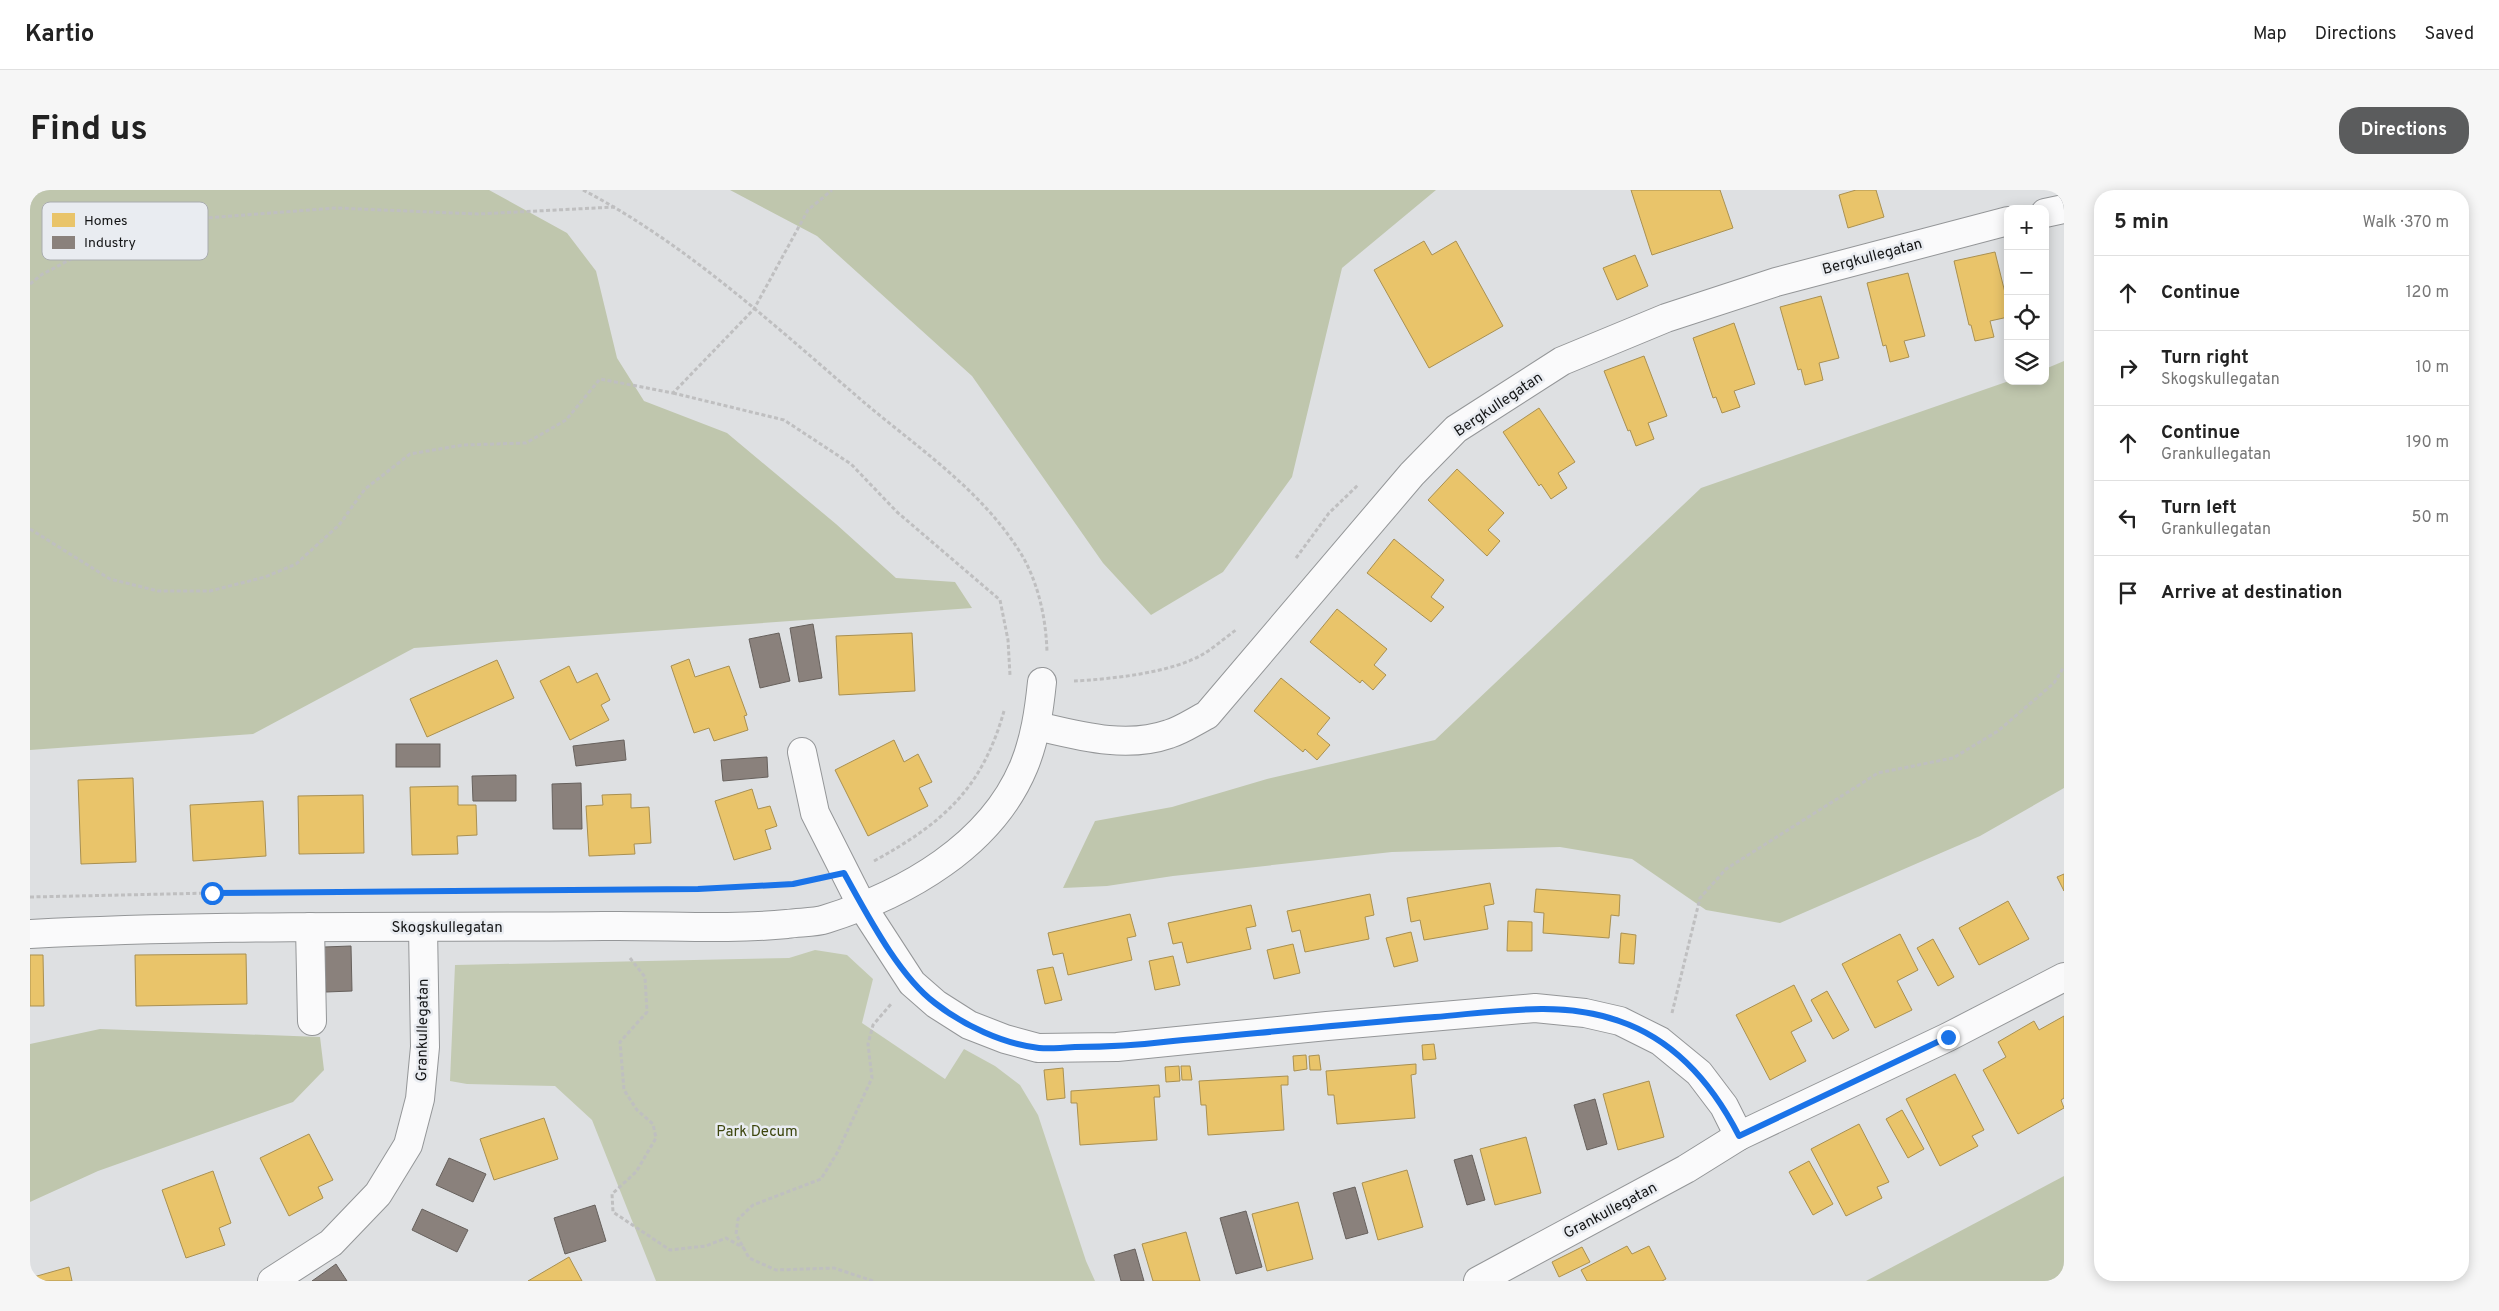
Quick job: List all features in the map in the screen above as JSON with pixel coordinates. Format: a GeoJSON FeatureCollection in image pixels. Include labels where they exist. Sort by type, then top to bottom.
{"type":"FeatureCollection","features":[{"type":"Feature","properties":{"kind":"street"},"geometry":{"type":"LineString","coordinates":[[2049,212],[2064,209]]}},
{"type":"Feature","properties":{"kind":"street","name":"Bergkullegatan"},"geometry":{"type":"LineString","coordinates":[[1037,726],[1080,736],[1139,742],[1171,734],[1207,715],[1380,511],[1456,430],[1562,361],[1666,318],[1776,282],[2004,222]]}},
{"type":"Feature","properties":{"kind":"street","name":"Skogskullegatan"},"geometry":{"type":"LineString","coordinates":[[30,934],[150,928],[759,927],[823,920],[862,906],[915,882],[953,856],[992,817],[1012,790],[1024,766],[1037,726],[1042,682]]}},
{"type":"Feature","properties":{"kind":"street"},"geometry":{"type":"LineString","coordinates":[[802,752],[815,813],[862,906],[912,983],[936,1004],[969,1025],[1005,1039],[1038,1048],[1117,1047],[1535,1008],[1585,1013],[1620,1021],[1660,1041],[1699,1073],[1724,1106],[1739,1136]]}},
{"type":"Feature","properties":{"kind":"street","name":"Grankullegatan"},"geometry":{"type":"LineString","coordinates":[[272,1281],[331,1243],[378,1194],[408,1145],[420,1098],[425,1047],[423,927]]}},
{"type":"Feature","properties":{"kind":"street"},"geometry":{"type":"LineString","coordinates":[[310,928],[312,1021]]}},
{"type":"Feature","properties":{"kind":"street","name":"Grankullegatan"},"geometry":{"type":"LineString","coordinates":[[1478,1281],[1686,1169],[1739,1136],[1948,1037],[2064,977]]}},
{"type":"Feature","properties":{"kind":"path"},"geometry":{"type":"LineString","coordinates":[[30,529],[110,579],[158,590],[210,591],[265,578],[296,564],[339,525],[365,489],[410,454],[463,445],[526,444],[566,420],[600,379],[673,393],[784,420],[852,464],[897,512],[1000,600],[1008,640],[1011,683],[1042,682],[1047,651],[1045,620],[1039,595],[1023,558],[991,514],[953,475],[754,309],[702,268],[615,207],[583,190]]}},
{"type":"Feature","properties":{"kind":"path"},"geometry":{"type":"LineString","coordinates":[[673,393],[754,309],[808,210],[832,190]]}},
{"type":"Feature","properties":{"kind":"path"},"geometry":{"type":"LineString","coordinates":[[208,218],[336,208],[478,214],[615,207]]}},
{"type":"Feature","properties":{"kind":"path"},"geometry":{"type":"LineString","coordinates":[[30,284],[41,275],[69,260]]}},
{"type":"Feature","properties":{"kind":"path"},"geometry":{"type":"LineString","coordinates":[[1660,1041],[1676,1004],[1700,898],[1726,869],[1878,773],[1953,758],[1998,730],[2054,683],[2064,666]]}},
{"type":"Feature","properties":{"kind":"path"},"geometry":{"type":"LineString","coordinates":[[30,897],[231,893],[698,889],[793,884],[844,873],[872,863],[924,832],[960,798],[994,746],[1006,702]]}},
{"type":"Feature","properties":{"kind":"path"},"geometry":{"type":"LineString","coordinates":[[627,955],[645,977],[647,1012],[620,1042],[624,1090],[637,1110],[652,1124],[656,1138],[636,1172],[612,1194],[613,1212],[670,1250],[706,1246],[726,1238],[744,1248]]}},
{"type":"Feature","properties":{"kind":"path"},"geometry":{"type":"LineString","coordinates":[[873,1281],[834,1268],[776,1270],[749,1258],[736,1234],[738,1219],[753,1204],[821,1179],[833,1160],[872,1078],[868,1044],[873,1025],[912,983]]}},
{"type":"Feature","properties":{"kind":"green space"},"geometry":{"type":"Polygon","coordinates":[[[30,190],[489,190],[567,233],[596,271],[617,358],[644,401],[727,433],[836,524],[896,578],[955,582],[972,608],[414,648],[253,734],[30,750],[30,190]]]}},
{"type":"Feature","properties":{"kind":"green space"},"geometry":{"type":"Polygon","coordinates":[[[730,190],[1436,190],[1342,268],[1292,477],[1223,572],[1151,615],[1103,563],[972,376],[817,236],[730,190]]]}},
{"type":"Feature","properties":{"kind":"green space"},"geometry":{"type":"Polygon","coordinates":[[[2064,361],[2064,788],[1980,836],[1780,923],[1706,910],[1632,859],[1560,847],[1392,852],[1173,876],[1107,886],[1063,888],[1095,821],[1172,807],[1267,779],[1435,740],[1701,488],[2004,383],[2004,385],[2049,385],[2049,367],[2064,361]]]}},
{"type":"Feature","properties":{"kind":"green space","name":"Park Decum"},"geometry":{"type":"Polygon","coordinates":[[[815,950],[847,955],[873,979],[862,1023],[945,1079],[964,1049],[995,1066],[1020,1085],[1038,1115],[1086,1261],[1095,1281],[656,1281],[592,1120],[555,1086],[467,1084],[450,1081],[455,965],[789,958],[815,950]]]}},
{"type":"Feature","properties":{"kind":"green space"},"geometry":{"type":"Polygon","coordinates":[[[100,1029],[320,1037],[324,1070],[293,1102],[98,1171],[30,1202],[30,1044],[100,1029]]]}},
{"type":"Feature","properties":{"kind":"green space"},"geometry":{"type":"Polygon","coordinates":[[[2064,1176],[2064,1281],[1866,1281],[2064,1176]]]}},
{"type":"Feature","properties":{"kind":"building: Homes"},"geometry":{"type":"Polygon","coordinates":[[[1631,190],[1720,190],[1733,228],[1652,255],[1631,190]]]}},
{"type":"Feature","properties":{"kind":"building: Homes"},"geometry":{"type":"Polygon","coordinates":[[[1856,190],[1876,190],[1884,217],[1848,228],[1839,195],[1856,190]]]}},
{"type":"Feature","properties":{"kind":"building: Homes"},"geometry":{"type":"Polygon","coordinates":[[[1424,241],[1432,255],[1456,241],[1503,326],[1429,368],[1374,270],[1424,241]]]}},
{"type":"Feature","properties":{"kind":"building: Homes"},"geometry":{"type":"Polygon","coordinates":[[[1995,252],[2004,289],[2004,318],[1990,321],[1994,337],[1975,341],[1971,325],[1969,325],[1954,261],[1995,252]]]}},
{"type":"Feature","properties":{"kind":"building: Homes"},"geometry":{"type":"Polygon","coordinates":[[[1635,255],[1648,286],[1617,300],[1603,268],[1635,255]]]}},
{"type":"Feature","properties":{"kind":"building: Homes"},"geometry":{"type":"Polygon","coordinates":[[[1908,273],[1925,336],[1904,341],[1909,357],[1890,362],[1886,345],[1883,346],[1867,283],[1908,273]]]}},
{"type":"Feature","properties":{"kind":"building: Homes"},"geometry":{"type":"Polygon","coordinates":[[[1821,296],[1839,358],[1819,363],[1823,380],[1805,385],[1801,369],[1798,370],[1780,307],[1821,296]]]}},
{"type":"Feature","properties":{"kind":"building: Homes"},"geometry":{"type":"Polygon","coordinates":[[[1734,323],[1755,384],[1734,391],[1740,407],[1722,413],[1716,397],[1713,398],[1693,338],[1734,323]]]}},
{"type":"Feature","properties":{"kind":"building: Homes"},"geometry":{"type":"Polygon","coordinates":[[[1644,356],[1667,416],[1648,423],[1654,439],[1636,446],[1604,371],[1644,356]]]}},
{"type":"Feature","properties":{"kind":"building: Homes"},"geometry":{"type":"Polygon","coordinates":[[[1539,408],[1575,462],[1558,473],[1567,488],[1551,499],[1541,484],[1539,486],[1503,432],[1539,408]]]}},
{"type":"Feature","properties":{"kind":"building: Homes"},"geometry":{"type":"Polygon","coordinates":[[[1457,469],[1504,513],[1488,530],[1500,541],[1487,556],[1428,500],[1457,469]]]}},
{"type":"Feature","properties":{"kind":"building: Homes"},"geometry":{"type":"Polygon","coordinates":[[[1394,539],[1444,580],[1431,597],[1444,607],[1431,622],[1367,573],[1394,539]]]}},
{"type":"Feature","properties":{"kind":"building: Homes"},"geometry":{"type":"Polygon","coordinates":[[[1337,609],[1387,649],[1374,665],[1386,675],[1373,690],[1362,680],[1360,683],[1310,642],[1337,609]]]}},
{"type":"Feature","properties":{"kind":"building: Homes"},"geometry":{"type":"Polygon","coordinates":[[[912,633],[915,691],[839,695],[836,636],[912,633]]]}},
{"type":"Feature","properties":{"kind":"building: Homes"},"geometry":{"type":"Polygon","coordinates":[[[689,659],[695,677],[729,666],[747,715],[744,716],[748,730],[714,741],[709,728],[694,733],[671,666],[689,659]]]}},
{"type":"Feature","properties":{"kind":"building: Homes"},"geometry":{"type":"Polygon","coordinates":[[[497,660],[514,698],[427,737],[410,699],[497,660]]]}},
{"type":"Feature","properties":{"kind":"building: Homes"},"geometry":{"type":"Polygon","coordinates":[[[569,666],[577,683],[597,673],[610,700],[601,705],[609,720],[570,740],[540,681],[569,666]]]}},
{"type":"Feature","properties":{"kind":"building: Homes"},"geometry":{"type":"Polygon","coordinates":[[[1281,678],[1330,718],[1317,734],[1330,745],[1317,760],[1305,749],[1303,752],[1254,711],[1281,678]]]}},
{"type":"Feature","properties":{"kind":"building: Homes"},"geometry":{"type":"Polygon","coordinates":[[[894,740],[904,762],[918,754],[932,782],[919,788],[928,806],[868,836],[835,770],[894,740]]]}},
{"type":"Feature","properties":{"kind":"building: Homes"},"geometry":{"type":"Polygon","coordinates":[[[133,778],[136,862],[81,864],[78,780],[133,778]]]}},
{"type":"Feature","properties":{"kind":"building: Homes"},"geometry":{"type":"Polygon","coordinates":[[[458,786],[458,805],[476,805],[477,835],[457,836],[458,854],[412,855],[410,787],[458,786]]]}},
{"type":"Feature","properties":{"kind":"building: Homes"},"geometry":{"type":"Polygon","coordinates":[[[752,789],[758,809],[770,806],[777,826],[765,830],[771,849],[734,860],[715,801],[752,789]]]}},
{"type":"Feature","properties":{"kind":"building: Homes"},"geometry":{"type":"Polygon","coordinates":[[[631,794],[631,808],[649,807],[651,843],[634,844],[635,854],[589,856],[586,806],[603,805],[602,795],[631,794]]]}},
{"type":"Feature","properties":{"kind":"building: Homes"},"geometry":{"type":"Polygon","coordinates":[[[363,795],[364,853],[299,854],[298,796],[363,795]]]}},
{"type":"Feature","properties":{"kind":"building: Homes"},"geometry":{"type":"Polygon","coordinates":[[[263,801],[266,856],[193,861],[190,805],[263,801]]]}},
{"type":"Feature","properties":{"kind":"building: Homes"},"geometry":{"type":"Polygon","coordinates":[[[2064,874],[2064,891],[2057,877],[2064,874]]]}},
{"type":"Feature","properties":{"kind":"building: Homes"},"geometry":{"type":"Polygon","coordinates":[[[1490,883],[1494,904],[1484,906],[1488,929],[1424,940],[1420,920],[1411,922],[1407,898],[1490,883]]]}},
{"type":"Feature","properties":{"kind":"building: Homes"},"geometry":{"type":"Polygon","coordinates":[[[1536,889],[1620,895],[1619,916],[1611,915],[1609,938],[1543,933],[1544,913],[1534,912],[1536,889]]]}},
{"type":"Feature","properties":{"kind":"building: Homes"},"geometry":{"type":"Polygon","coordinates":[[[1370,894],[1374,915],[1365,917],[1369,939],[1305,952],[1300,930],[1292,932],[1287,911],[1370,894]]]}},
{"type":"Feature","properties":{"kind":"building: Homes"},"geometry":{"type":"Polygon","coordinates":[[[2008,901],[2029,939],[1979,965],[1959,928],[2008,901]]]}},
{"type":"Feature","properties":{"kind":"building: Homes"},"geometry":{"type":"Polygon","coordinates":[[[1251,905],[1256,926],[1246,928],[1251,949],[1187,963],[1182,942],[1173,944],[1168,923],[1251,905]]]}},
{"type":"Feature","properties":{"kind":"building: Homes"},"geometry":{"type":"Polygon","coordinates":[[[1130,914],[1136,936],[1127,938],[1132,960],[1068,975],[1063,953],[1053,955],[1048,933],[1130,914]]]}},
{"type":"Feature","properties":{"kind":"building: Homes"},"geometry":{"type":"Polygon","coordinates":[[[1508,921],[1532,922],[1532,951],[1507,951],[1508,921]]]}},
{"type":"Feature","properties":{"kind":"building: Homes"},"geometry":{"type":"Polygon","coordinates":[[[1411,932],[1418,961],[1394,967],[1386,938],[1411,932]]]}},
{"type":"Feature","properties":{"kind":"building: Homes"},"geometry":{"type":"Polygon","coordinates":[[[1621,933],[1636,935],[1634,964],[1619,963],[1621,933]]]}},
{"type":"Feature","properties":{"kind":"building: Homes"},"geometry":{"type":"Polygon","coordinates":[[[1900,934],[1918,970],[1897,981],[1912,1010],[1875,1028],[1842,964],[1900,934]]]}},
{"type":"Feature","properties":{"kind":"building: Homes"},"geometry":{"type":"Polygon","coordinates":[[[1933,939],[1954,977],[1938,986],[1917,948],[1933,939]]]}},
{"type":"Feature","properties":{"kind":"building: Homes"},"geometry":{"type":"Polygon","coordinates":[[[1293,944],[1300,973],[1274,979],[1267,950],[1293,944]]]}},
{"type":"Feature","properties":{"kind":"building: Homes"},"geometry":{"type":"Polygon","coordinates":[[[246,954],[247,1004],[136,1006],[135,955],[246,954]]]}},
{"type":"Feature","properties":{"kind":"building: Homes"},"geometry":{"type":"Polygon","coordinates":[[[30,955],[43,955],[44,1006],[30,1006],[30,955]]]}},
{"type":"Feature","properties":{"kind":"building: Homes"},"geometry":{"type":"Polygon","coordinates":[[[1173,956],[1180,985],[1155,990],[1149,961],[1173,956]]]}},
{"type":"Feature","properties":{"kind":"building: Homes"},"geometry":{"type":"Polygon","coordinates":[[[1053,967],[1062,1000],[1045,1004],[1037,970],[1053,967]]]}},
{"type":"Feature","properties":{"kind":"building: Homes"},"geometry":{"type":"Polygon","coordinates":[[[1794,985],[1812,1021],[1791,1032],[1806,1061],[1770,1080],[1736,1015],[1794,985]]]}},
{"type":"Feature","properties":{"kind":"building: Homes"},"geometry":{"type":"Polygon","coordinates":[[[1827,991],[1849,1030],[1833,1039],[1811,1000],[1827,991]]]}},
{"type":"Feature","properties":{"kind":"building: Homes"},"geometry":{"type":"Polygon","coordinates":[[[2064,1016],[2064,1098],[2061,1100],[2064,1108],[2018,1134],[1983,1070],[2006,1057],[1998,1042],[2034,1021],[2039,1030],[2064,1016]]]}},
{"type":"Feature","properties":{"kind":"building: Homes"},"geometry":{"type":"Polygon","coordinates":[[[1434,1044],[1436,1059],[1423,1060],[1422,1045],[1434,1044]]]}},
{"type":"Feature","properties":{"kind":"building: Homes"},"geometry":{"type":"Polygon","coordinates":[[[1306,1055],[1307,1069],[1294,1071],[1293,1056],[1306,1055]]]}},
{"type":"Feature","properties":{"kind":"building: Homes"},"geometry":{"type":"Polygon","coordinates":[[[1319,1055],[1321,1070],[1310,1070],[1309,1056],[1319,1055]]]}},
{"type":"Feature","properties":{"kind":"building: Homes"},"geometry":{"type":"Polygon","coordinates":[[[1416,1064],[1416,1074],[1411,1075],[1415,1118],[1337,1124],[1334,1095],[1328,1095],[1326,1071],[1416,1064]]]}},
{"type":"Feature","properties":{"kind":"building: Homes"},"geometry":{"type":"Polygon","coordinates":[[[1179,1066],[1180,1081],[1166,1082],[1165,1067],[1179,1066]]]}},
{"type":"Feature","properties":{"kind":"building: Homes"},"geometry":{"type":"Polygon","coordinates":[[[1181,1066],[1190,1066],[1192,1080],[1182,1080],[1181,1066]]]}},
{"type":"Feature","properties":{"kind":"building: Homes"},"geometry":{"type":"Polygon","coordinates":[[[1063,1068],[1065,1098],[1047,1100],[1044,1070],[1063,1068]]]}},
{"type":"Feature","properties":{"kind":"building: Homes"},"geometry":{"type":"Polygon","coordinates":[[[1955,1074],[1984,1130],[1972,1136],[1978,1146],[1940,1166],[1906,1099],[1955,1074]]]}},
{"type":"Feature","properties":{"kind":"building: Homes"},"geometry":{"type":"Polygon","coordinates":[[[1288,1076],[1288,1085],[1281,1085],[1284,1130],[1208,1135],[1206,1105],[1201,1105],[1199,1081],[1288,1076]]]}},
{"type":"Feature","properties":{"kind":"building: Homes"},"geometry":{"type":"Polygon","coordinates":[[[1649,1081],[1664,1137],[1618,1150],[1603,1094],[1649,1081]]]}},
{"type":"Feature","properties":{"kind":"building: Homes"},"geometry":{"type":"Polygon","coordinates":[[[1159,1085],[1160,1097],[1154,1097],[1157,1140],[1080,1145],[1077,1103],[1071,1103],[1071,1091],[1159,1085]]]}},
{"type":"Feature","properties":{"kind":"building: Homes"},"geometry":{"type":"Polygon","coordinates":[[[1902,1110],[1924,1149],[1908,1158],[1886,1119],[1902,1110]]]}},
{"type":"Feature","properties":{"kind":"building: Homes"},"geometry":{"type":"Polygon","coordinates":[[[544,1118],[558,1159],[494,1180],[480,1139],[544,1118]]]}},
{"type":"Feature","properties":{"kind":"building: Homes"},"geometry":{"type":"Polygon","coordinates":[[[1859,1124],[1889,1182],[1877,1187],[1882,1198],[1846,1216],[1811,1149],[1859,1124]]]}},
{"type":"Feature","properties":{"kind":"building: Homes"},"geometry":{"type":"Polygon","coordinates":[[[309,1134],[333,1180],[318,1187],[323,1198],[289,1216],[260,1158],[309,1134]]]}},
{"type":"Feature","properties":{"kind":"building: Homes"},"geometry":{"type":"Polygon","coordinates":[[[1526,1137],[1541,1193],[1495,1205],[1480,1149],[1526,1137]]]}},
{"type":"Feature","properties":{"kind":"building: Homes"},"geometry":{"type":"Polygon","coordinates":[[[1809,1161],[1833,1204],[1813,1215],[1789,1172],[1809,1161]]]}},
{"type":"Feature","properties":{"kind":"building: Homes"},"geometry":{"type":"Polygon","coordinates":[[[1407,1170],[1423,1227],[1378,1240],[1362,1183],[1407,1170]]]}},
{"type":"Feature","properties":{"kind":"building: Homes"},"geometry":{"type":"Polygon","coordinates":[[[213,1171],[231,1223],[219,1228],[225,1245],[186,1258],[162,1190],[213,1171]]]}},
{"type":"Feature","properties":{"kind":"building: Homes"},"geometry":{"type":"Polygon","coordinates":[[[1298,1202],[1313,1259],[1267,1271],[1252,1214],[1298,1202]]]}},
{"type":"Feature","properties":{"kind":"building: Homes"},"geometry":{"type":"Polygon","coordinates":[[[1186,1232],[1200,1281],[1153,1281],[1142,1244],[1186,1232]]]}},
{"type":"Feature","properties":{"kind":"building: Homes"},"geometry":{"type":"Polygon","coordinates":[[[1627,1246],[1632,1254],[1649,1246],[1666,1279],[1662,1281],[1587,1281],[1581,1270],[1627,1246]]]}},
{"type":"Feature","properties":{"kind":"building: Homes"},"geometry":{"type":"Polygon","coordinates":[[[1582,1247],[1590,1262],[1559,1277],[1552,1262],[1582,1247]]]}},
{"type":"Feature","properties":{"kind":"building: Homes"},"geometry":{"type":"Polygon","coordinates":[[[569,1257],[582,1281],[528,1281],[569,1257]]]}},
{"type":"Feature","properties":{"kind":"building: Homes"},"geometry":{"type":"Polygon","coordinates":[[[69,1267],[72,1281],[30,1281],[30,1278],[69,1267]]]}},
{"type":"Feature","properties":{"kind":"building: Industry"},"geometry":{"type":"Polygon","coordinates":[[[813,624],[822,678],[799,682],[790,628],[813,624]]]}},
{"type":"Feature","properties":{"kind":"building: Industry"},"geometry":{"type":"Polygon","coordinates":[[[779,633],[790,681],[760,688],[749,639],[779,633]]]}},
{"type":"Feature","properties":{"kind":"building: Industry"},"geometry":{"type":"Polygon","coordinates":[[[624,740],[626,760],[576,766],[573,746],[624,740]]]}},
{"type":"Feature","properties":{"kind":"building: Industry"},"geometry":{"type":"Polygon","coordinates":[[[396,744],[440,744],[440,767],[396,767],[396,744]]]}},
{"type":"Feature","properties":{"kind":"building: Industry"},"geometry":{"type":"Polygon","coordinates":[[[767,757],[768,777],[723,781],[721,760],[767,757]]]}},
{"type":"Feature","properties":{"kind":"building: Industry"},"geometry":{"type":"Polygon","coordinates":[[[516,775],[516,801],[473,801],[472,776],[516,775]]]}},
{"type":"Feature","properties":{"kind":"building: Industry"},"geometry":{"type":"Polygon","coordinates":[[[581,783],[582,829],[553,829],[552,784],[581,783]]]}},
{"type":"Feature","properties":{"kind":"building: Industry"},"geometry":{"type":"Polygon","coordinates":[[[351,946],[352,991],[326,992],[324,947],[351,946]]]}},
{"type":"Feature","properties":{"kind":"building: Industry"},"geometry":{"type":"Polygon","coordinates":[[[1595,1099],[1607,1144],[1587,1150],[1574,1105],[1595,1099]]]}},
{"type":"Feature","properties":{"kind":"building: Industry"},"geometry":{"type":"Polygon","coordinates":[[[1472,1155],[1485,1200],[1467,1205],[1454,1160],[1472,1155]]]}},
{"type":"Feature","properties":{"kind":"building: Industry"},"geometry":{"type":"Polygon","coordinates":[[[449,1158],[486,1174],[473,1202],[436,1185],[449,1158]]]}},
{"type":"Feature","properties":{"kind":"building: Industry"},"geometry":{"type":"Polygon","coordinates":[[[1355,1187],[1368,1233],[1346,1239],[1333,1193],[1355,1187]]]}},
{"type":"Feature","properties":{"kind":"building: Industry"},"geometry":{"type":"Polygon","coordinates":[[[595,1205],[606,1241],[565,1254],[554,1218],[595,1205]]]}},
{"type":"Feature","properties":{"kind":"building: Industry"},"geometry":{"type":"Polygon","coordinates":[[[422,1209],[468,1230],[457,1252],[412,1230],[422,1209]]]}},
{"type":"Feature","properties":{"kind":"building: Industry"},"geometry":{"type":"Polygon","coordinates":[[[1246,1211],[1262,1267],[1236,1274],[1220,1218],[1246,1211]]]}},
{"type":"Feature","properties":{"kind":"building: Industry"},"geometry":{"type":"Polygon","coordinates":[[[1135,1249],[1144,1281],[1121,1281],[1114,1255],[1135,1249]]]}},
{"type":"Feature","properties":{"kind":"building: Industry"},"geometry":{"type":"Polygon","coordinates":[[[336,1264],[347,1281],[312,1281],[336,1264]]]}},
{"type":"Feature","properties":{"kind":"route"},"geometry":{"type":"LineString","coordinates":[[212,893],[698,889],[793,884],[844,873],[862,906],[912,983],[936,1004],[969,1025],[1005,1039],[1038,1048],[1117,1047],[1535,1008],[1585,1013],[1620,1021],[1660,1041],[1699,1073],[1724,1106],[1739,1136],[1948,1037]]}}]}
